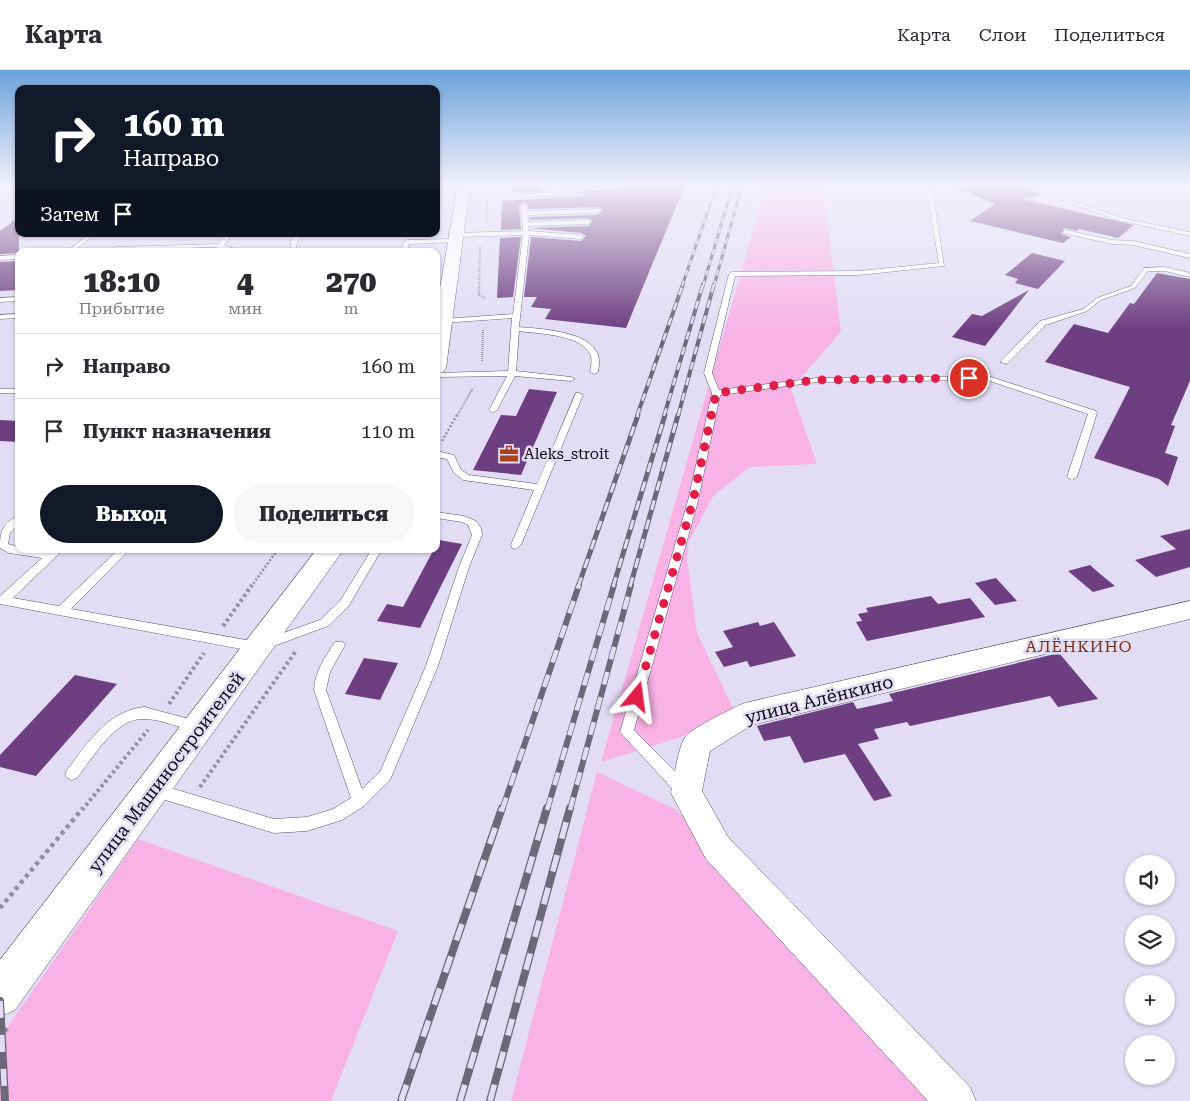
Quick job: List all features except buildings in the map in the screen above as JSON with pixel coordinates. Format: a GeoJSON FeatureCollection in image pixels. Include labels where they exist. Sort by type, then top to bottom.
{"type":"FeatureCollection","features":[{"type":"Feature","properties":{"kind":"main road"},"geometry":{"type":"LineString","coordinates":[[441,324],[445,283],[457,233]]}},
{"type":"Feature","properties":{"kind":"main road","name":"улица Машиностроителей"},"geometry":{"type":"LineString","coordinates":[[0,995],[328,553]]}},
{"type":"Feature","properties":{"kind":"street","name":"улица Алёнкино"},"geometry":{"type":"LineString","coordinates":[[686,793],[697,744],[745,715],[1190,610]]}},
{"type":"Feature","properties":{"kind":"street"},"geometry":{"type":"LineString","coordinates":[[686,793],[717,848],[956,1101]]}},
{"type":"Feature","properties":{"kind":"lane"},"geometry":{"type":"LineString","coordinates":[[407,242],[524,233]]}},
{"type":"Feature","properties":{"kind":"lane"},"geometry":{"type":"LineString","coordinates":[[493,410],[512,373],[516,316],[526,233]]}},
{"type":"Feature","properties":{"kind":"lane"},"geometry":{"type":"LineString","coordinates":[[528,233],[581,237]]}},
{"type":"Feature","properties":{"kind":"lane"},"geometry":{"type":"LineString","coordinates":[[686,793],[627,732],[693,501],[716,393],[708,373],[732,274],[859,273],[942,265],[937,233]]}},
{"type":"Feature","properties":{"kind":"lane"},"geometry":{"type":"LineString","coordinates":[[1070,233],[1112,242],[1133,243],[1190,256]]}},
{"type":"Feature","properties":{"kind":"lane"},"geometry":{"type":"LineString","coordinates":[[75,248],[88,237]]}},
{"type":"Feature","properties":{"kind":"lane"},"geometry":{"type":"LineString","coordinates":[[221,245],[227,237]]}},
{"type":"Feature","properties":{"kind":"lane"},"geometry":{"type":"LineString","coordinates":[[405,248],[408,237]]}},
{"type":"Feature","properties":{"kind":"lane"},"geometry":{"type":"LineString","coordinates":[[141,248],[221,245],[230,248]]}},
{"type":"Feature","properties":{"kind":"lane"},"geometry":{"type":"LineString","coordinates":[[0,258],[15,257]]}},
{"type":"Feature","properties":{"kind":"lane"},"geometry":{"type":"LineString","coordinates":[[1004,362],[1043,323],[1085,310],[1099,299],[1133,287],[1146,269],[1165,269],[1190,274]]}},
{"type":"Feature","properties":{"kind":"lane"},"geometry":{"type":"LineString","coordinates":[[0,300],[15,299]]}},
{"type":"Feature","properties":{"kind":"lane"},"geometry":{"type":"LineString","coordinates":[[0,317],[15,316]]}},
{"type":"Feature","properties":{"kind":"lane"},"geometry":{"type":"LineString","coordinates":[[441,324],[516,316]]}},
{"type":"Feature","properties":{"kind":"lane"},"geometry":{"type":"LineString","coordinates":[[516,329],[567,335],[579,340],[587,345],[595,356],[594,372]]}},
{"type":"Feature","properties":{"kind":"lane"},"geometry":{"type":"LineString","coordinates":[[440,375],[512,373],[571,379]]}},
{"type":"Feature","properties":{"kind":"lane"},"geometry":{"type":"LineString","coordinates":[[716,393],[816,380],[988,378],[1094,413],[1072,477]]}},
{"type":"Feature","properties":{"kind":"lane"},"geometry":{"type":"LineString","coordinates":[[0,391],[15,390]]}},
{"type":"Feature","properties":{"kind":"lane"},"geometry":{"type":"LineString","coordinates":[[516,545],[578,395]]}},
{"type":"Feature","properties":{"kind":"lane"},"geometry":{"type":"LineString","coordinates":[[440,455],[451,458],[457,471],[466,478],[541,488]]}},
{"type":"Feature","properties":{"kind":"lane"},"geometry":{"type":"LineString","coordinates":[[152,789],[274,826],[307,824],[337,815],[359,801],[385,776],[432,666],[464,567],[477,535],[476,528],[472,523],[464,519],[440,516]]}},
{"type":"Feature","properties":{"kind":"lane"},"geometry":{"type":"LineString","coordinates":[[15,522],[6,529],[2,537],[3,545],[9,549],[15,550]]}},
{"type":"Feature","properties":{"kind":"lane"},"geometry":{"type":"LineString","coordinates":[[1,600],[55,553]]}},
{"type":"Feature","properties":{"kind":"lane"},"geometry":{"type":"LineString","coordinates":[[61,611],[121,553]]}},
{"type":"Feature","properties":{"kind":"lane"},"geometry":{"type":"LineString","coordinates":[[1,600],[258,647],[324,622],[344,604],[374,553]]}},
{"type":"Feature","properties":{"kind":"lane"},"geometry":{"type":"LineString","coordinates":[[339,645],[323,670],[320,679],[320,690],[359,801]]}},
{"type":"Feature","properties":{"kind":"lane"},"geometry":{"type":"LineString","coordinates":[[72,774],[111,726],[122,717],[144,713],[199,727]]}},
{"type":"Feature","properties":{"kind":"shaded area"},"geometry":{"type":"Polygon","coordinates":[[[752,233],[829,233],[841,332],[791,389],[817,464],[750,467],[714,495],[689,541],[687,559],[697,633],[734,710],[706,729],[601,762],[752,233]]]}},
{"type":"Feature","properties":{"kind":"shaded area"},"geometry":{"type":"Polygon","coordinates":[[[597,772],[677,810],[939,1101],[511,1101],[597,772]]]}},
{"type":"Feature","properties":{"kind":"shaded area"},"geometry":{"type":"Polygon","coordinates":[[[138,839],[398,931],[331,1101],[0,1101],[0,1038],[138,839]]]}},
{"type":"Feature","properties":{"kind":"railway"},"geometry":{"type":"LineString","coordinates":[[682,286],[700,233]]}},
{"type":"Feature","properties":{"kind":"railway"},"geometry":{"type":"LineString","coordinates":[[703,286],[719,233]]}},
{"type":"Feature","properties":{"kind":"railway"},"geometry":{"type":"LineString","coordinates":[[714,286],[729,233]]}},
{"type":"Feature","properties":{"kind":"railway"},"geometry":{"type":"LineString","coordinates":[[637,416],[683,284]]}},
{"type":"Feature","properties":{"kind":"railway"},"geometry":{"type":"LineString","coordinates":[[664,416],[703,284]]}},
{"type":"Feature","properties":{"kind":"railway"},"geometry":{"type":"LineString","coordinates":[[678,416],[714,284]]}},
{"type":"Feature","properties":{"kind":"railway"},"geometry":{"type":"LineString","coordinates":[[578,587],[638,415]]}},
{"type":"Feature","properties":{"kind":"railway"},"geometry":{"type":"LineString","coordinates":[[613,587],[665,415]]}},
{"type":"Feature","properties":{"kind":"railway"},"geometry":{"type":"LineString","coordinates":[[630,587],[678,415]]}},
{"type":"Feature","properties":{"kind":"railway"},"geometry":{"type":"LineString","coordinates":[[502,810],[579,585]]}},
{"type":"Feature","properties":{"kind":"railway"},"geometry":{"type":"LineString","coordinates":[[547,810],[614,585]]}},
{"type":"Feature","properties":{"kind":"railway"},"geometry":{"type":"LineString","coordinates":[[570,810],[631,585]]}},
{"type":"Feature","properties":{"kind":"railway"},"geometry":{"type":"LineString","coordinates":[[401,1101],[502,808]]}},
{"type":"Feature","properties":{"kind":"railway"},"geometry":{"type":"LineString","coordinates":[[460,1101],[547,808]]}},
{"type":"Feature","properties":{"kind":"railway"},"geometry":{"type":"LineString","coordinates":[[490,1101],[570,808]]}},
{"type":"Feature","properties":{"kind":"railway"},"geometry":{"type":"LineString","coordinates":[[0,1001],[5,1101]]}},
{"type":"Feature","properties":{"kind":"place","name":"Aleks_stroit"},"geometry":{"type":"Point","coordinates":[509,454]}},
{"type":"Feature","properties":{"kind":"district","name":"АЛЁНКИНО"},"geometry":{"type":"Point","coordinates":[1079,646]}},
{"type":"Feature","properties":{"kind":"route"},"geometry":{"type":"LineString","coordinates":[[637,697],[693,501],[716,393],[816,380],[969,378]]}}]}
